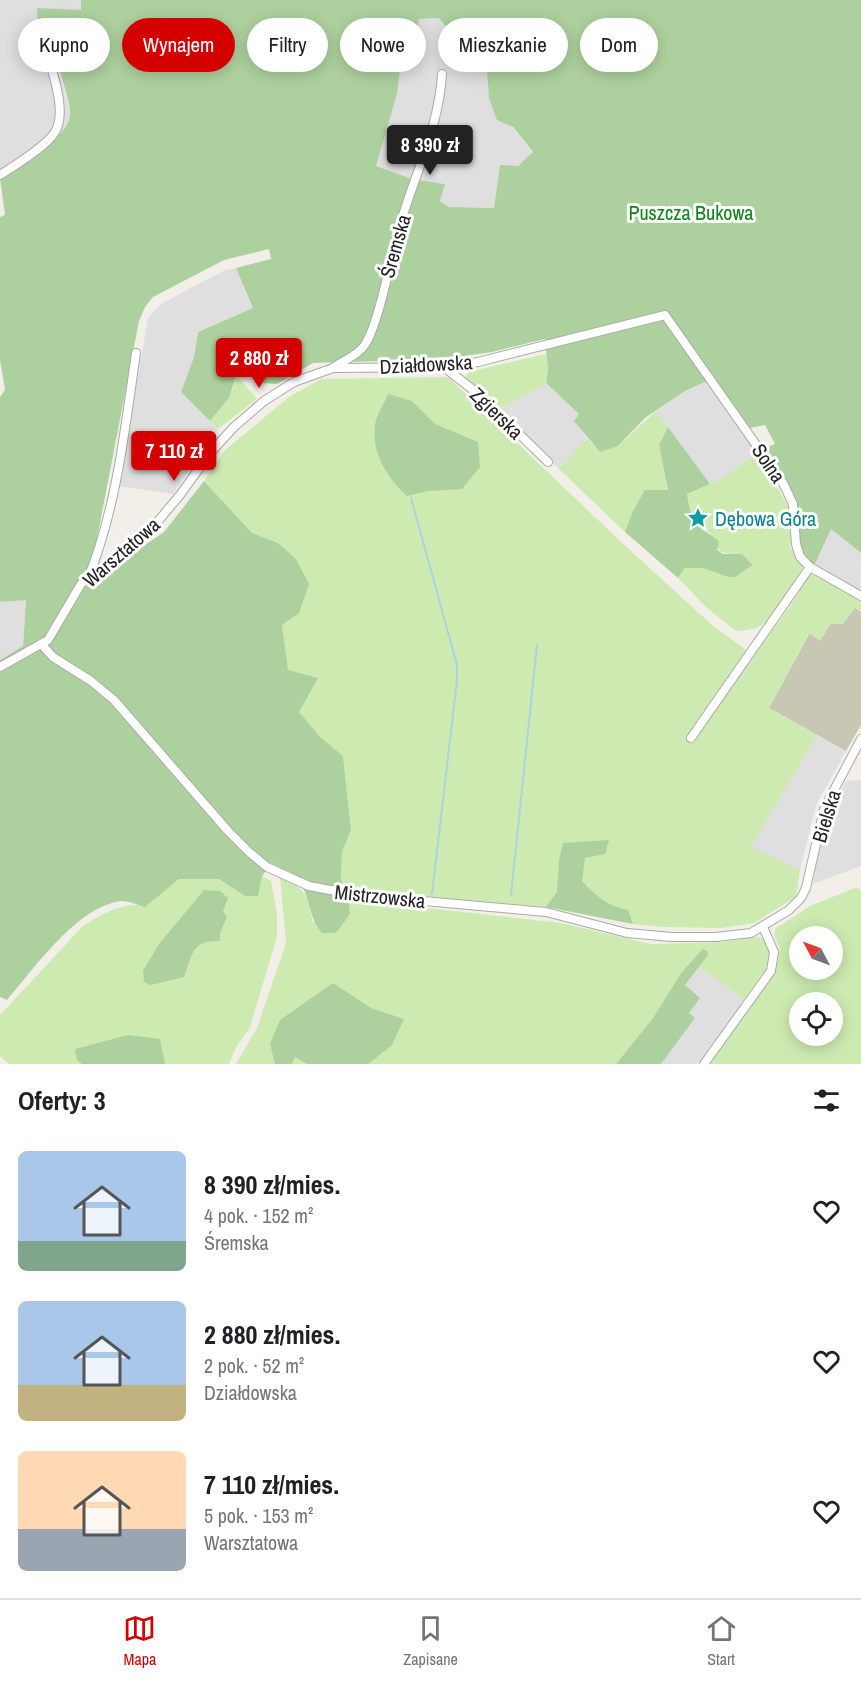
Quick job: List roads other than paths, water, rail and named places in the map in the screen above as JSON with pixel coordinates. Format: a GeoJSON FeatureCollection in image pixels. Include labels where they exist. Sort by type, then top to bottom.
{"type":"FeatureCollection","features":[{"type":"Feature","properties":{"kind":"street"},"geometry":{"type":"LineString","coordinates":[[0,175],[50,139],[58,126],[59,101],[52,72]]}},
{"type":"Feature","properties":{"kind":"street","name":"Śremska"},"geometry":{"type":"LineString","coordinates":[[333,368],[361,350],[372,327],[398,230],[439,103],[442,74]]}},
{"type":"Feature","properties":{"kind":"street","name":"Działdowska"},"geometry":{"type":"LineString","coordinates":[[211,452],[234,427],[280,390],[310,374],[333,368],[444,367],[478,362],[665,315]]}},
{"type":"Feature","properties":{"kind":"street","name":"Solna"},"geometry":{"type":"LineString","coordinates":[[665,315],[783,483],[793,504],[797,550],[810,567]]}},
{"type":"Feature","properties":{"kind":"street"},"geometry":{"type":"LineString","coordinates":[[88,577],[102,544],[112,499],[136,353]]}},
{"type":"Feature","properties":{"kind":"street","name":"Zgierska"},"geometry":{"type":"LineString","coordinates":[[444,367],[477,393],[548,462]]}},
{"type":"Feature","properties":{"kind":"street","name":"Warsztatowa"},"geometry":{"type":"LineString","coordinates":[[0,667],[42,645],[53,632],[75,592],[88,577],[159,520],[211,452]]}},
{"type":"Feature","properties":{"kind":"street"},"geometry":{"type":"LineString","coordinates":[[691,738],[810,567],[861,596]]}},
{"type":"Feature","properties":{"kind":"street","name":"Mistrzowska"},"geometry":{"type":"LineString","coordinates":[[42,645],[53,657],[99,687],[126,712],[243,846],[267,867],[323,890],[546,912],[604,928],[650,936],[751,933],[789,910],[801,898]]}},
{"type":"Feature","properties":{"kind":"street","name":"Bielska"},"geometry":{"type":"LineString","coordinates":[[801,898],[809,881],[824,809],[861,739]]}},
{"type":"Feature","properties":{"kind":"street"},"geometry":{"type":"LineString","coordinates":[[704,1064],[771,971],[774,958],[773,949],[763,927]]}},
{"type":"Feature","properties":{"kind":"waterway"},"geometry":{"type":"LineString","coordinates":[[411,498],[457,665],[432,894]]}},
{"type":"Feature","properties":{"kind":"waterway"},"geometry":{"type":"LineString","coordinates":[[511,895],[537,645]]}},
{"type":"Feature","properties":{"kind":"place","name":"Dębowa Góra"},"geometry":{"type":"Point","coordinates":[698,518]}},
{"type":"Feature","properties":{"kind":"park label","name":"Puszcza Bukowa"},"geometry":{"type":"Point","coordinates":[691,212]}}]}
